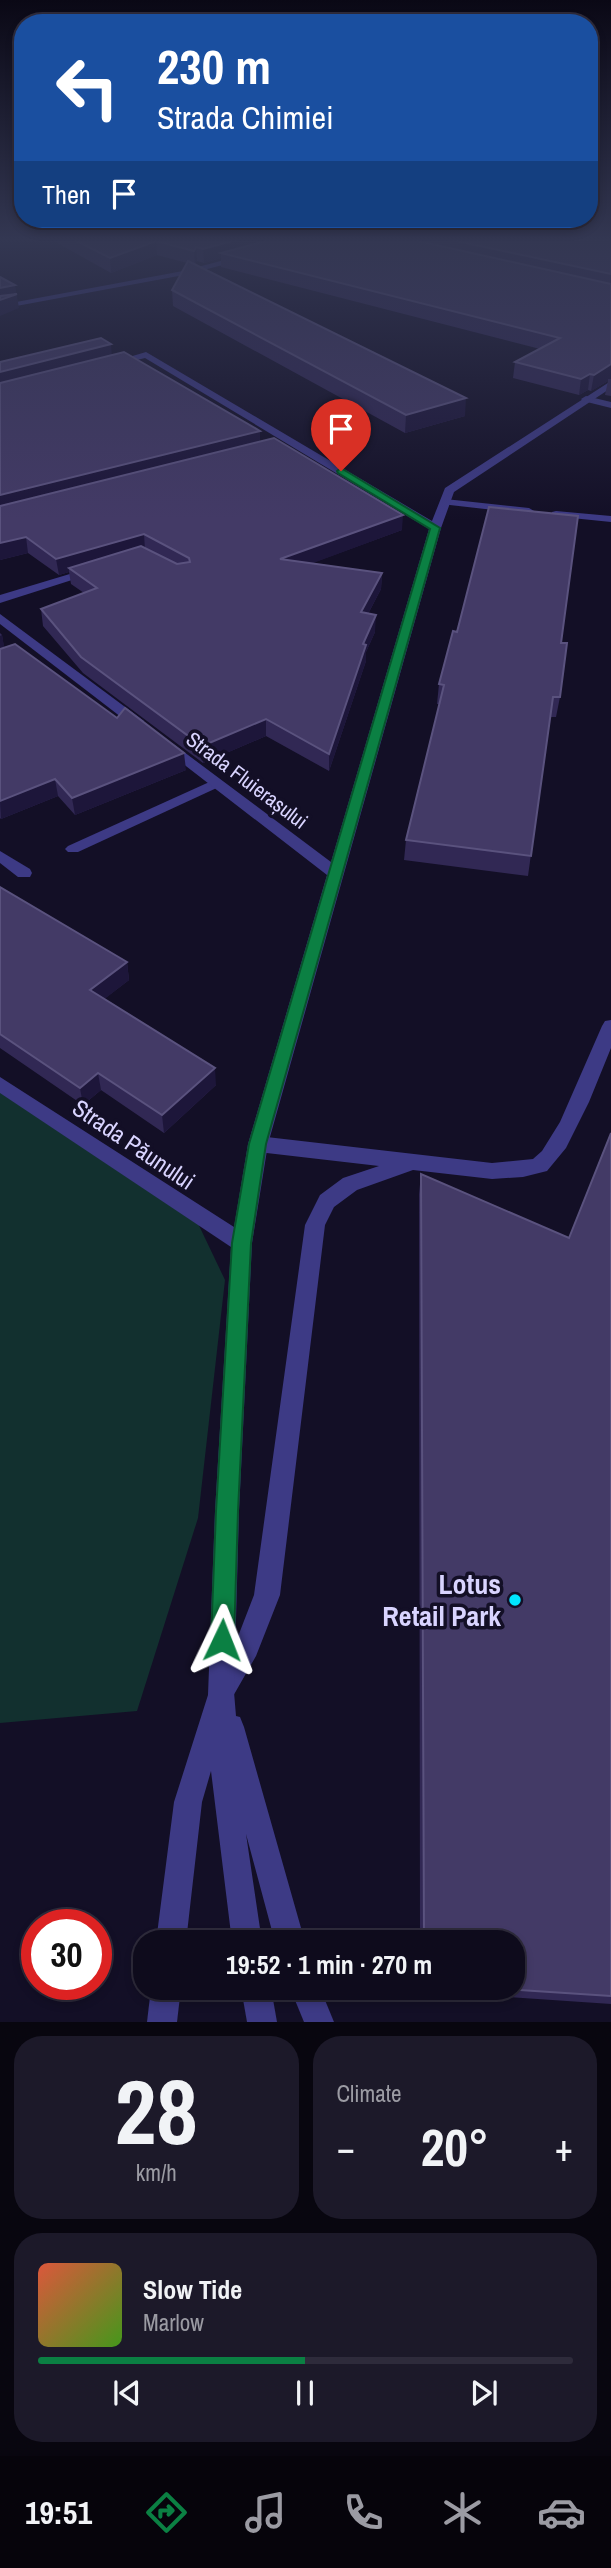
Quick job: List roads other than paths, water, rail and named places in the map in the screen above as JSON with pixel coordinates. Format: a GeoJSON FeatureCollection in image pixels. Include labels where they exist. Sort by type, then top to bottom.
{"type":"FeatureCollection","features":[{"type":"Feature","properties":{"kind":"street"},"geometry":{"type":"LineString","coordinates":[[106,365],[146,355],[435,528]]}},
{"type":"Feature","properties":{"kind":"street"},"geometry":{"type":"LineString","coordinates":[[245,1930],[226,1796],[221,1692],[227,1511],[242,1243],[258,1144],[435,528],[449,490],[611,384]]}},
{"type":"Feature","properties":{"kind":"street"},"geometry":{"type":"LineString","coordinates":[[586,400],[611,405]]}},
{"type":"Feature","properties":{"kind":"street"},"geometry":{"type":"LineString","coordinates":[[281,445],[294,442]]}},
{"type":"Feature","properties":{"kind":"street"},"geometry":{"type":"LineString","coordinates":[[445,502],[611,519]]}},
{"type":"Feature","properties":{"kind":"street"},"geometry":{"type":"LineString","coordinates":[[0,599],[104,567]]}},
{"type":"Feature","properties":{"kind":"street","name":"Strada Fluierașului"},"geometry":{"type":"LineString","coordinates":[[0,618],[30,648],[335,873]]}},
{"type":"Feature","properties":{"kind":"street"},"geometry":{"type":"LineString","coordinates":[[73,849],[216,783]]}},
{"type":"Feature","properties":{"kind":"street"},"geometry":{"type":"LineString","coordinates":[[0,856],[24,873]]}},
{"type":"Feature","properties":{"kind":"street"},"geometry":{"type":"LineString","coordinates":[[258,1144],[492,1171],[515,1170],[542,1164],[560,1144],[611,1026]]}},
{"type":"Feature","properties":{"kind":"street","name":"Strada Păunului"},"geometry":{"type":"LineString","coordinates":[[0,1084],[242,1243]]}},
{"type":"Feature","properties":{"kind":"street"},"geometry":{"type":"LineString","coordinates":[[173,1930],[188,1802],[221,1692],[247,1647],[267,1595],[315,1225],[327,1201],[350,1184],[412,1162]]}},
{"type":"Feature","properties":{"kind":"street"},"geometry":{"type":"LineString","coordinates":[[221,1692],[287,1930]]}},
{"type":"Feature","properties":{"kind":"street"},"geometry":{"type":"LineString","coordinates":[[162,2022],[165,2000]]}},
{"type":"Feature","properties":{"kind":"street"},"geometry":{"type":"LineString","coordinates":[[258,2000],[262,2022]]}},
{"type":"Feature","properties":{"kind":"street"},"geometry":{"type":"LineString","coordinates":[[310,2000],[319,2022]]}},
{"type":"Feature","properties":{"kind":"place","name":"Lotus Retail Park"},"geometry":{"type":"Point","coordinates":[515,1600]}}]}
